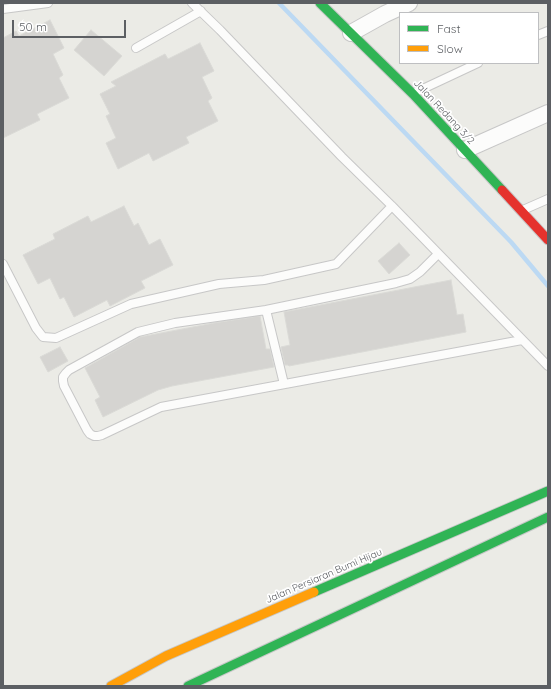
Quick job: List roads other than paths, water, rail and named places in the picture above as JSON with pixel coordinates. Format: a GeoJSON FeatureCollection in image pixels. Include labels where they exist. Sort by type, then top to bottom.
{"type":"FeatureCollection","features":[{"type":"Feature","properties":{"kind":"main road","name":"Jalan Redang 3/2"},"geometry":{"type":"LineString","coordinates":[[320,3],[413,94],[548,240]]}},
{"type":"Feature","properties":{"kind":"main road","name":"Jalan Persiaran Bumi Hijau"},"geometry":{"type":"LineString","coordinates":[[111,686],[166,656],[548,490]]}},
{"type":"Feature","properties":{"kind":"main road"},"geometry":{"type":"LineString","coordinates":[[188,686],[548,517]]}},
{"type":"Feature","properties":{"kind":"street"},"geometry":{"type":"LineString","coordinates":[[350,32],[409,3]]}},
{"type":"Feature","properties":{"kind":"street"},"geometry":{"type":"LineString","coordinates":[[465,150],[548,113]]}},
{"type":"Feature","properties":{"kind":"lane"},"geometry":{"type":"LineString","coordinates":[[3,10],[48,3]]}},
{"type":"Feature","properties":{"kind":"lane"},"geometry":{"type":"LineString","coordinates":[[192,3],[548,366]]}},
{"type":"Feature","properties":{"kind":"lane"},"geometry":{"type":"LineString","coordinates":[[136,48],[201,11]]}},
{"type":"Feature","properties":{"kind":"lane"},"geometry":{"type":"LineString","coordinates":[[413,94],[476,64]]}},
{"type":"Feature","properties":{"kind":"lane"},"geometry":{"type":"LineString","coordinates":[[521,211],[548,199]]}},
{"type":"Feature","properties":{"kind":"lane"},"geometry":{"type":"LineString","coordinates":[[3,264],[36,328],[43,337],[56,338],[131,304],[219,284],[264,280],[336,264],[392,206]]}},
{"type":"Feature","properties":{"kind":"lane"},"geometry":{"type":"LineString","coordinates":[[438,254],[410,280],[396,284],[266,310],[175,323],[138,332],[69,370],[64,377],[64,386],[90,434],[98,436],[161,406],[522,340]]}},
{"type":"Feature","properties":{"kind":"lane"},"geometry":{"type":"LineString","coordinates":[[266,310],[284,384]]}},
{"type":"Feature","properties":{"kind":"waterway"},"geometry":{"type":"LineString","coordinates":[[279,3],[511,242],[548,286]]}}]}
